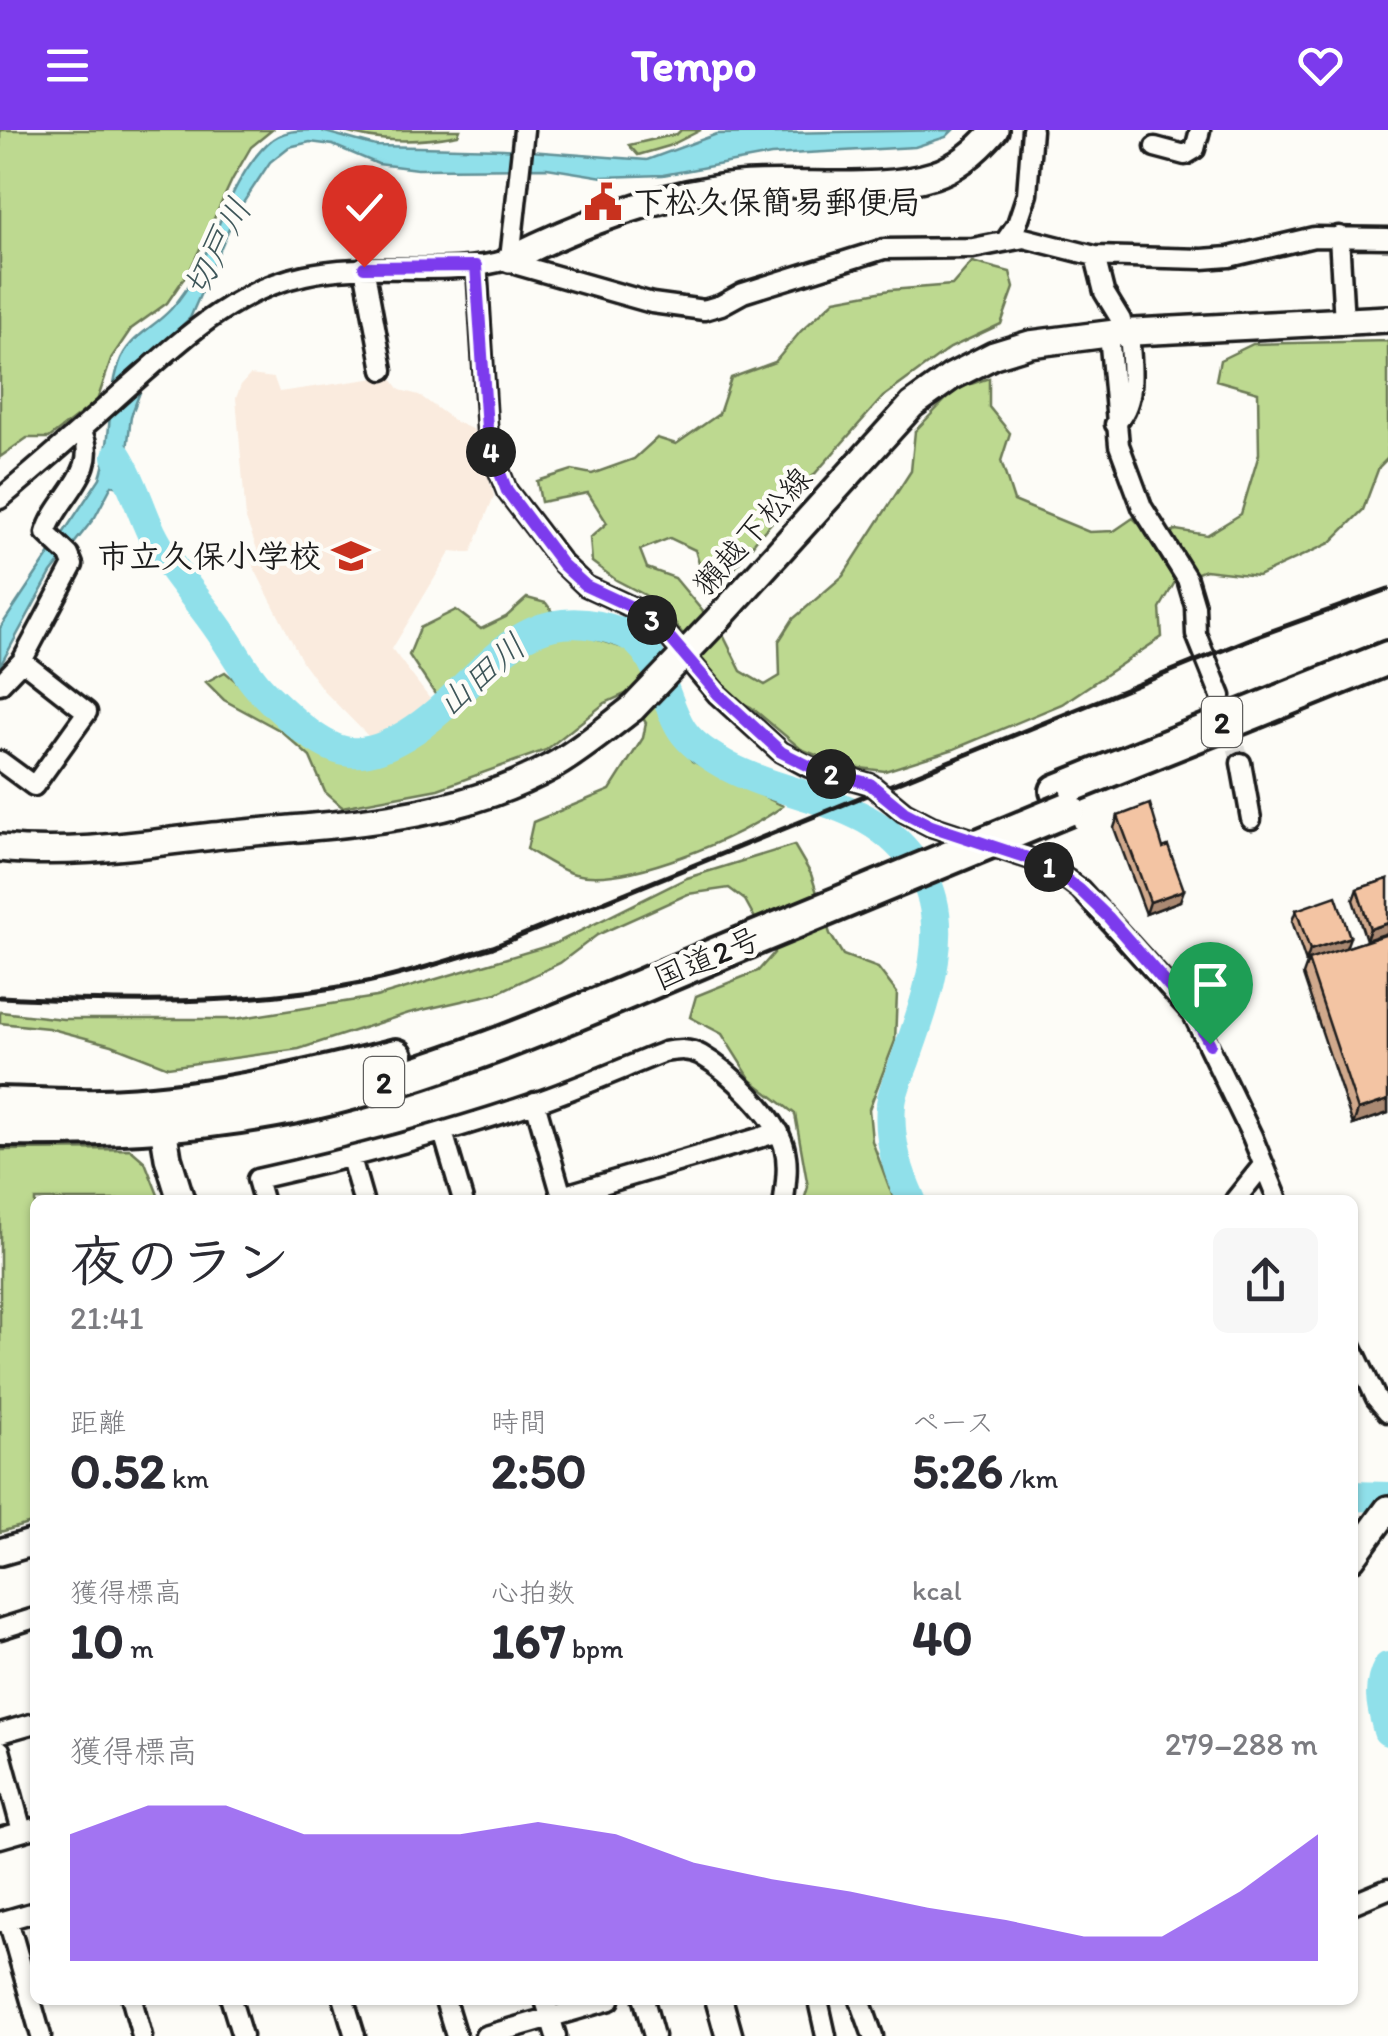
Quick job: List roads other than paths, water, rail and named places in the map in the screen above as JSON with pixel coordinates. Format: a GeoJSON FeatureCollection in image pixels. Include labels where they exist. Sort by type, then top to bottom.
{"type":"FeatureCollection","features":[{"type":"Feature","properties":{"kind":"highway","name":"国道2号"},"geometry":{"type":"LineString","coordinates":[[0,1130],[104,1130],[403,1054],[742,933],[1063,800],[1388,658]]}},
{"type":"Feature","properties":{"kind":"highway","name":"国道2号"},"geometry":{"type":"LineString","coordinates":[[1063,800],[1388,682]]}},
{"type":"Feature","properties":{"kind":"highway","name":"国道2号"},"geometry":{"type":"LineString","coordinates":[[0,1104],[101,1106],[160,1113]]}},
{"type":"Feature","properties":{"kind":"main road"},"geometry":{"type":"LineString","coordinates":[[510,259],[541,243],[654,203],[713,189],[763,183],[902,181],[934,175],[982,146],[996,130]]}},
{"type":"Feature","properties":{"kind":"main road","name":"獺越下松線"},"geometry":{"type":"LineString","coordinates":[[0,848],[66,850],[391,819],[510,786],[553,766],[633,708],[879,439],[912,405],[950,377],[994,355],[1030,344],[1120,333],[1388,319]]}},
{"type":"Feature","properties":{"kind":"main road"},"geometry":{"type":"LineString","coordinates":[[160,1113],[179,1195]]}},
{"type":"Feature","properties":{"kind":"main road"},"geometry":{"type":"LineString","coordinates":[[1358,1551],[1388,1509]]}},
{"type":"Feature","properties":{"kind":"main road"},"geometry":{"type":"LineString","coordinates":[[0,1552],[30,1543]]}},
{"type":"Feature","properties":{"kind":"main road"},"geometry":{"type":"LineString","coordinates":[[720,2005],[729,2036]]}},
{"type":"Feature","properties":{"kind":"street"},"geometry":{"type":"LineString","coordinates":[[1006,240],[1017,224],[1027,194],[1032,130]]}},
{"type":"Feature","properties":{"kind":"street"},"geometry":{"type":"LineString","coordinates":[[1155,147],[1185,155],[1195,150],[1200,130]]}},
{"type":"Feature","properties":{"kind":"street"},"geometry":{"type":"LineString","coordinates":[[510,259],[524,136]]}},
{"type":"Feature","properties":{"kind":"street"},"geometry":{"type":"LineString","coordinates":[[1339,236],[1344,322]]}},
{"type":"Feature","properties":{"kind":"street"},"geometry":{"type":"LineString","coordinates":[[0,499],[214,312],[256,289],[306,275],[364,267],[476,266],[510,259],[518,265],[606,292],[704,310],[721,306],[743,293],[884,248],[948,250],[1034,239],[1095,256],[1229,258],[1314,237],[1388,238]]}},
{"type":"Feature","properties":{"kind":"street"},"geometry":{"type":"LineString","coordinates":[[1095,256],[1120,333],[1114,364],[1115,424],[1130,480],[1187,580],[1195,606],[1196,634],[1221,696]]}},
{"type":"Feature","properties":{"kind":"street"},"geometry":{"type":"LineString","coordinates":[[476,266],[488,443],[507,491],[562,564],[586,586],[638,610],[659,625],[718,694],[781,752],[809,766],[870,784],[904,812],[931,826],[1046,864],[1080,890],[1193,1014],[1276,1195]]}},
{"type":"Feature","properties":{"kind":"street"},"geometry":{"type":"LineString","coordinates":[[364,267],[383,370]]}},
{"type":"Feature","properties":{"kind":"street"},"geometry":{"type":"LineString","coordinates":[[0,684],[22,660],[73,566],[69,555],[46,533],[52,514],[84,473],[89,457],[80,430]]}},
{"type":"Feature","properties":{"kind":"street"},"geometry":{"type":"LineString","coordinates":[[0,762],[34,786],[88,712],[22,660]]}},
{"type":"Feature","properties":{"kind":"street"},"geometry":{"type":"LineString","coordinates":[[1241,763],[1251,819]]}},
{"type":"Feature","properties":{"kind":"street"},"geometry":{"type":"LineString","coordinates":[[262,1195],[257,1179],[444,1132],[664,1052],[684,1050],[701,1055],[756,1101],[778,1132],[785,1149],[784,1195]]}},
{"type":"Feature","properties":{"kind":"street"},"geometry":{"type":"LineString","coordinates":[[535,1102],[561,1195]]}},
{"type":"Feature","properties":{"kind":"street"},"geometry":{"type":"LineString","coordinates":[[444,1132],[462,1195]]}},
{"type":"Feature","properties":{"kind":"street"},"geometry":{"type":"LineString","coordinates":[[572,1195],[778,1132]]}},
{"type":"Feature","properties":{"kind":"street"},"geometry":{"type":"LineString","coordinates":[[351,1158],[362,1195]]}},
{"type":"Feature","properties":{"kind":"street"},"geometry":{"type":"LineString","coordinates":[[1239,1195],[1264,1164]]}},
{"type":"Feature","properties":{"kind":"street"},"geometry":{"type":"LineString","coordinates":[[1358,1360],[1376,1398],[1388,1412]]}},
{"type":"Feature","properties":{"kind":"street"},"geometry":{"type":"LineString","coordinates":[[0,1628],[30,1619]]}},
{"type":"Feature","properties":{"kind":"street"},"geometry":{"type":"LineString","coordinates":[[0,1733],[30,1724]]}},
{"type":"Feature","properties":{"kind":"street"},"geometry":{"type":"LineString","coordinates":[[0,1750],[29,1829],[0,1838]]}},
{"type":"Feature","properties":{"kind":"street"},"geometry":{"type":"LineString","coordinates":[[1358,1902],[1388,1889]]}},
{"type":"Feature","properties":{"kind":"street"},"geometry":{"type":"LineString","coordinates":[[30,1913],[4,1921],[30,2002]]}},
{"type":"Feature","properties":{"kind":"street"},"geometry":{"type":"LineString","coordinates":[[31,2005],[41,2036]]}},
{"type":"Feature","properties":{"kind":"street"},"geometry":{"type":"LineString","coordinates":[[133,2005],[142,2036]]}},
{"type":"Feature","properties":{"kind":"street"},"geometry":{"type":"LineString","coordinates":[[233,2005],[242,2036]]}},
{"type":"Feature","properties":{"kind":"street"},"geometry":{"type":"LineString","coordinates":[[346,2005],[355,2036]]}},
{"type":"Feature","properties":{"kind":"street"},"geometry":{"type":"LineString","coordinates":[[446,2005],[456,2036]]}},
{"type":"Feature","properties":{"kind":"street"},"geometry":{"type":"LineString","coordinates":[[645,2005],[654,2036]]}},
{"type":"Feature","properties":{"kind":"street"},"geometry":{"type":"LineString","coordinates":[[819,2005],[826,2036]]}},
{"type":"Feature","properties":{"kind":"street"},"geometry":{"type":"LineString","coordinates":[[862,2005],[873,2036]]}},
{"type":"Feature","properties":{"kind":"street"},"geometry":{"type":"LineString","coordinates":[[485,2036],[548,2008],[556,2036]]}},
{"type":"Feature","properties":{"kind":"water","name":"切戸川"},"geometry":{"type":"Polygon","coordinates":[[[318,130],[376,146],[503,149],[647,160],[717,134],[953,130],[946,137],[915,147],[771,155],[663,175],[603,177],[547,168],[417,169],[378,164],[333,145],[310,142],[289,147],[270,162],[235,215],[190,318],[155,352],[131,416],[127,450],[139,493],[112,485],[95,517],[51,573],[0,666],[0,628],[100,478],[115,378],[123,355],[185,291],[253,160],[279,135],[318,130]]]}},
{"type":"Feature","properties":{"kind":"waterway","name":"山田川"},"geometry":{"type":"LineString","coordinates":[[117,456],[158,545],[248,675],[286,714],[328,745],[358,752],[393,742],[433,715],[503,651],[527,635],[554,625],[586,624],[636,640],[654,664],[678,722],[704,752],[754,778],[857,815],[902,847],[931,893],[936,939],[928,988],[891,1105],[895,1154],[909,1195]]}},
{"type":"Feature","properties":{"kind":"waterway","name":"山田川"},"geometry":{"type":"LineString","coordinates":[[1358,1496],[1388,1497]]}},
{"type":"Feature","properties":{"kind":"waterway","name":"山田川"},"geometry":{"type":"LineString","coordinates":[[1388,1667],[1381,1691],[1388,1731]]}},
{"type":"Feature","properties":{"kind":"tunnel"},"geometry":{"type":"LineString","coordinates":[[1221,696],[1241,763]]}},
{"type":"Feature","properties":{"kind":"railway"},"geometry":{"type":"LineString","coordinates":[[0,997],[230,999],[321,990],[430,966],[493,947],[1255,637],[1388,589]]}},
{"type":"Feature","properties":{"kind":"place","name":"下松久保簡易郵便局"},"geometry":{"type":"Point","coordinates":[603,202]}},
{"type":"Feature","properties":{"kind":"place","name":"市立久保小学校"},"geometry":{"type":"Point","coordinates":[351,556]}}]}
